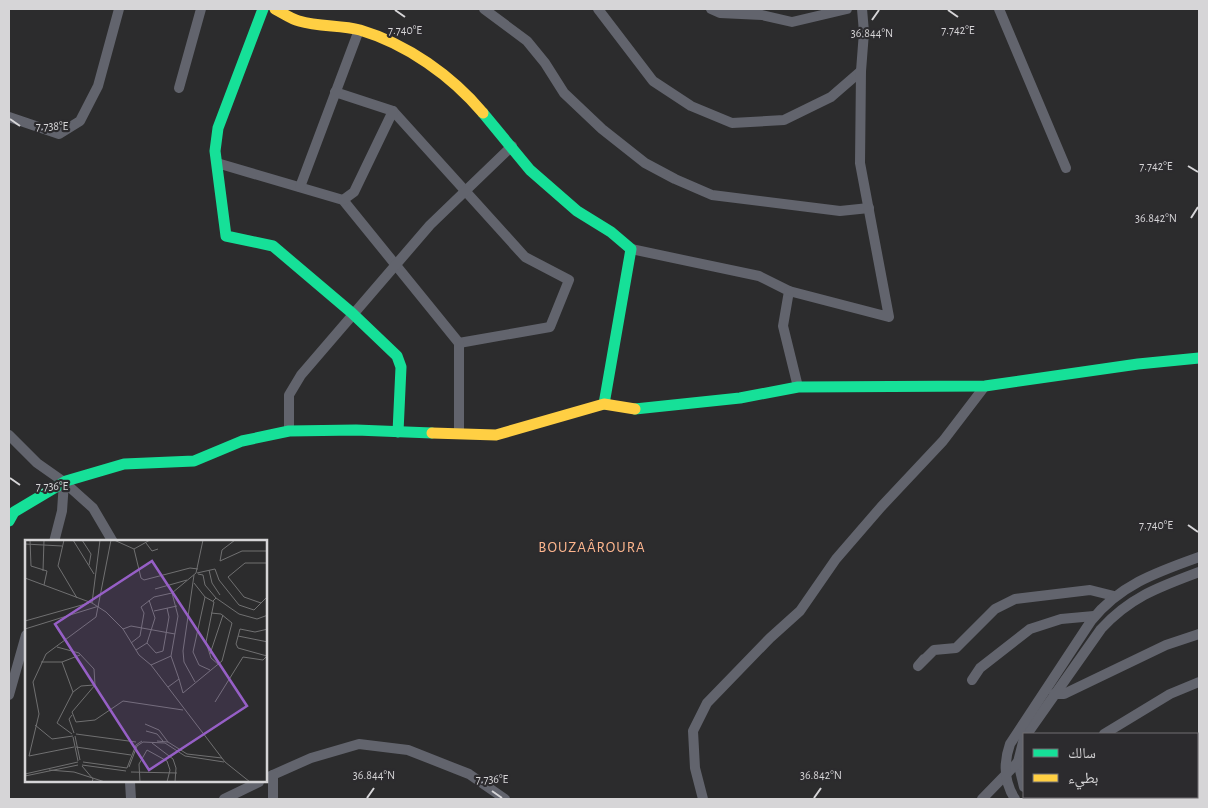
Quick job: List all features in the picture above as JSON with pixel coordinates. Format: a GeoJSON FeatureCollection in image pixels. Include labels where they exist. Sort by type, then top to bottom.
{"type":"FeatureCollection","features":[{"type":"Feature","properties":{"kind":"street"},"geometry":{"type":"LineString","coordinates":[[9,117],[59,134],[80,122],[98,86],[119,9]]}},
{"type":"Feature","properties":{"kind":"street"},"geometry":{"type":"LineString","coordinates":[[179,88],[201,9]]}},
{"type":"Feature","properties":{"kind":"street"},"geometry":{"type":"LineString","coordinates":[[263,9],[218,128],[215,151],[226,236],[273,246],[352,313],[396,356],[401,367],[398,432]]}},
{"type":"Feature","properties":{"kind":"street"},"geometry":{"type":"LineString","coordinates":[[275,9],[298,21],[359,30],[422,59],[466,93],[530,170],[577,211],[611,232],[631,249],[759,276],[789,291],[889,317],[860,163],[861,70],[864,32],[862,9]]}},
{"type":"Feature","properties":{"kind":"street"},"geometry":{"type":"LineString","coordinates":[[484,9],[527,41],[545,63],[564,93],[602,129],[645,163],[674,179],[712,195],[840,212],[869,208]]}},
{"type":"Feature","properties":{"kind":"street"},"geometry":{"type":"LineString","coordinates":[[598,9],[653,82],[691,106],[732,123],[784,120],[831,97],[861,70]]}},
{"type":"Feature","properties":{"kind":"street"},"geometry":{"type":"LineString","coordinates":[[711,9],[720,13],[760,12],[792,22],[848,9]]}},
{"type":"Feature","properties":{"kind":"street"},"geometry":{"type":"LineString","coordinates":[[999,9],[1066,168]]}},
{"type":"Feature","properties":{"kind":"street"},"geometry":{"type":"LineString","coordinates":[[300,187],[359,30]]}},
{"type":"Feature","properties":{"kind":"street"},"geometry":{"type":"LineString","coordinates":[[335,92],[393,111],[526,257],[569,280],[550,327],[459,343]]}},
{"type":"Feature","properties":{"kind":"street"},"geometry":{"type":"LineString","coordinates":[[343,200],[354,192],[393,111]]}},
{"type":"Feature","properties":{"kind":"street"},"geometry":{"type":"LineString","coordinates":[[288,431],[289,395],[302,375],[352,313],[430,225],[512,146]]}},
{"type":"Feature","properties":{"kind":"street"},"geometry":{"type":"LineString","coordinates":[[217,163],[343,200],[459,343],[459,433]]}},
{"type":"Feature","properties":{"kind":"street"},"geometry":{"type":"LineString","coordinates":[[604,404],[631,249]]}},
{"type":"Feature","properties":{"kind":"street"},"geometry":{"type":"LineString","coordinates":[[789,291],[783,326],[798,387]]}},
{"type":"Feature","properties":{"kind":"street"},"geometry":{"type":"LineString","coordinates":[[10,517],[64,482],[124,464],[194,461],[242,441],[288,431],[496,435],[604,404],[632,409],[740,398],[798,387],[985,386],[1138,364],[1199,358]]}},
{"type":"Feature","properties":{"kind":"street"},"geometry":{"type":"LineString","coordinates":[[703,799],[695,768],[694,731],[707,704],[770,638],[800,612],[836,559],[880,507],[943,440],[985,386]]}},
{"type":"Feature","properties":{"kind":"street"},"geometry":{"type":"LineString","coordinates":[[9,435],[38,463],[64,482],[93,508],[112,540]]}},
{"type":"Feature","properties":{"kind":"street"},"geometry":{"type":"LineString","coordinates":[[55,540],[62,512],[64,482]]}},
{"type":"Feature","properties":{"kind":"street"},"geometry":{"type":"LineString","coordinates":[[1028,733],[1094,616],[1114,596],[1153,574],[1199,557]]}},
{"type":"Feature","properties":{"kind":"street"},"geometry":{"type":"LineString","coordinates":[[1015,799],[1005,775],[1006,754],[1010,744],[1101,629],[1120,610],[1142,594],[1199,572]]}},
{"type":"Feature","properties":{"kind":"street"},"geometry":{"type":"LineString","coordinates":[[924,660],[918,666],[934,650],[956,648],[996,609],[1015,599],[1090,590],[1114,596]]}},
{"type":"Feature","properties":{"kind":"street"},"geometry":{"type":"LineString","coordinates":[[972,680],[980,668],[1030,629],[1061,619],[1094,616]]}},
{"type":"Feature","properties":{"kind":"street"},"geometry":{"type":"LineString","coordinates":[[1051,692],[1064,694],[1166,645],[1199,634]]}},
{"type":"Feature","properties":{"kind":"street"},"geometry":{"type":"LineString","coordinates":[[9,695],[25,639]]}},
{"type":"Feature","properties":{"kind":"street"},"geometry":{"type":"LineString","coordinates":[[1106,733],[1170,694],[1199,682]]}},
{"type":"Feature","properties":{"kind":"street"},"geometry":{"type":"LineString","coordinates":[[1023,742],[1018,762],[1023,783]]}},
{"type":"Feature","properties":{"kind":"street"},"geometry":{"type":"LineString","coordinates":[[273,799],[270,777],[311,758],[359,744],[408,750],[469,774],[505,799]]}},
{"type":"Feature","properties":{"kind":"street"},"geometry":{"type":"LineString","coordinates":[[982,799],[1018,762]]}},
{"type":"Feature","properties":{"kind":"street"},"geometry":{"type":"LineString","coordinates":[[130,783],[131,799]]}},
{"type":"Feature","properties":{"kind":"street"},"geometry":{"type":"LineString","coordinates":[[224,799],[257,783]]}},
{"type":"Feature","properties":{"kind":"traffic: fast"},"geometry":{"type":"LineString","coordinates":[[263,9],[218,128],[215,151],[226,236],[273,246],[352,313],[397,356],[401,367],[398,432]]}},
{"type":"Feature","properties":{"kind":"traffic: fast"},"geometry":{"type":"LineString","coordinates":[[483,113],[530,170],[577,211],[611,232],[631,249],[604,404]]}},
{"type":"Feature","properties":{"kind":"traffic: fast"},"geometry":{"type":"LineString","coordinates":[[635,409],[740,398],[798,387],[985,386],[1138,364],[1199,358]]}},
{"type":"Feature","properties":{"kind":"traffic: fast"},"geometry":{"type":"LineString","coordinates":[[9,521],[14,512],[66,481],[124,464],[194,461],[242,441],[289,431],[356,430],[432,433]]}},
{"type":"Feature","properties":{"kind":"traffic: slow"},"geometry":{"type":"LineString","coordinates":[[275,9],[299,21],[360,30],[395,44],[443,74],[471,99],[483,113]]}},
{"type":"Feature","properties":{"kind":"traffic: slow"},"geometry":{"type":"LineString","coordinates":[[432,433],[496,435],[604,404],[635,409]]}},
{"type":"Feature","properties":{"kind":"district","name":"BOUZAÂROURA"},"geometry":{"type":"Point","coordinates":[592,547]}}]}
